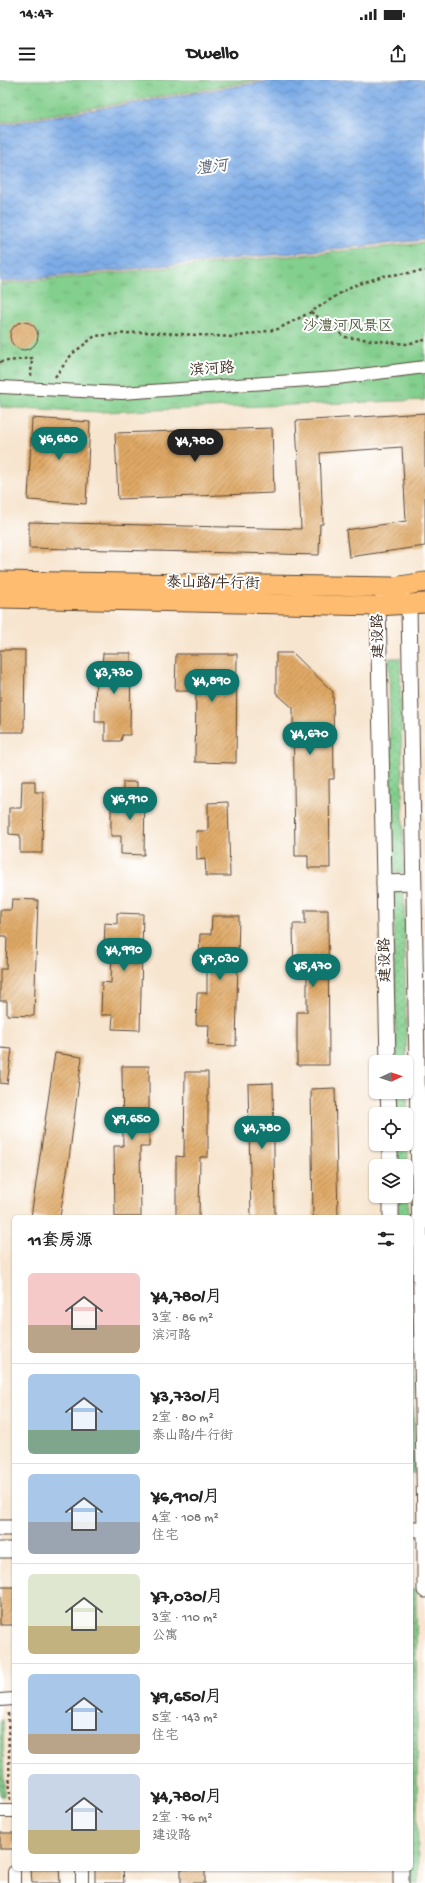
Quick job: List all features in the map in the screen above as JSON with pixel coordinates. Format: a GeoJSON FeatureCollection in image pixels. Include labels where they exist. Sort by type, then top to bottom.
{"type":"FeatureCollection","features":[{"type":"Feature","properties":{"kind":"main road","name":"泰山路/牛行街"},"geometry":{"type":"LineString","coordinates":[[0,581],[394,587],[425,582]]}},
{"type":"Feature","properties":{"kind":"main road","name":"泰山路/牛行街"},"geometry":{"type":"LineString","coordinates":[[0,598],[378,606],[417,604]]}},
{"type":"Feature","properties":{"kind":"street","name":"滨河路"},"geometry":{"type":"LineString","coordinates":[[0,387],[122,392],[337,378],[425,367]]}},
{"type":"Feature","properties":{"kind":"street","name":"建设路"},"geometry":{"type":"LineString","coordinates":[[388,1055],[378,606],[394,587],[417,604],[413,882],[415,1263],[425,1530],[425,1590]]}},
{"type":"Feature","properties":{"kind":"street"},"geometry":{"type":"LineString","coordinates":[[384,883],[413,882]]}},
{"type":"Feature","properties":{"kind":"street"},"geometry":{"type":"LineString","coordinates":[[391,1203],[391,1215]]}},
{"type":"Feature","properties":{"kind":"street"},"geometry":{"type":"LineString","coordinates":[[0,1528],[12,1528]]}},
{"type":"Feature","properties":{"kind":"street"},"geometry":{"type":"LineString","coordinates":[[413,1530],[425,1530]]}},
{"type":"Feature","properties":{"kind":"street"},"geometry":{"type":"LineString","coordinates":[[0,1550],[12,1550]]}},
{"type":"Feature","properties":{"kind":"street"},"geometry":{"type":"LineString","coordinates":[[413,1553],[425,1553]]}},
{"type":"Feature","properties":{"kind":"street"},"geometry":{"type":"LineString","coordinates":[[82,1871],[82,1883]]}},
{"type":"Feature","properties":{"kind":"street"},"geometry":{"type":"LineString","coordinates":[[401,1871],[401,1883]]}},
{"type":"Feature","properties":{"kind":"path"},"geometry":{"type":"LineString","coordinates":[[46,389],[72,354],[95,336],[142,332],[234,337],[278,329],[311,312],[350,288],[384,276],[425,271]]}},
{"type":"Feature","properties":{"kind":"path"},"geometry":{"type":"LineString","coordinates":[[311,312],[345,337],[406,344],[425,340]]}},
{"type":"Feature","properties":{"kind":"path"},"geometry":{"type":"LineString","coordinates":[[0,362],[32,358],[30,388]]}},
{"type":"Feature","properties":{"kind":"path"},"geometry":{"type":"LineString","coordinates":[[7,1700],[8,1811]]}},
{"type":"Feature","properties":{"kind":"green space"},"geometry":{"type":"Polygon","coordinates":[[[0,80],[260,80],[0,123],[0,80]]]}},
{"type":"Feature","properties":{"kind":"green space","name":"沙澧河风景区"},"geometry":{"type":"Polygon","coordinates":[[[425,243],[425,400],[100,412],[0,407],[0,284],[425,243]]]}},
{"type":"Feature","properties":{"kind":"green space"},"geometry":{"type":"Polygon","coordinates":[[[389,658],[400,658],[404,872],[392,872],[389,658]]]}},
{"type":"Feature","properties":{"kind":"green space"},"geometry":{"type":"Polygon","coordinates":[[[393,892],[404,892],[407,1055],[396,1055],[393,892]]]}},
{"type":"Feature","properties":{"kind":"green space"},"geometry":{"type":"Polygon","coordinates":[[[396,1099],[407,1099],[407,1107],[397,1107],[396,1099]]]}},
{"type":"Feature","properties":{"kind":"green space"},"geometry":{"type":"Polygon","coordinates":[[[397,1151],[408,1151],[408,1159],[397,1159],[397,1151]]]}},
{"type":"Feature","properties":{"kind":"green space"},"geometry":{"type":"Polygon","coordinates":[[[398,1203],[409,1203],[409,1215],[398,1215],[398,1203]]]}},
{"type":"Feature","properties":{"kind":"green space"},"geometry":{"type":"Polygon","coordinates":[[[413,1379],[415,1473],[413,1473],[413,1379]]]}},
{"type":"Feature","properties":{"kind":"green space"},"geometry":{"type":"Polygon","coordinates":[[[413,1590],[416,1590],[418,1883],[408,1883],[408,1871],[413,1871],[413,1590]]]}},
{"type":"Feature","properties":{"kind":"green space"},"geometry":{"type":"Polygon","coordinates":[[[0,1719],[3,1719],[4,1796],[0,1796],[0,1719]]]}},
{"type":"Feature","properties":{"kind":"water","name":"澧河"},"geometry":{"type":"Polygon","coordinates":[[[273,80],[425,80],[425,240],[0,282],[0,125],[273,80]]]}},
{"type":"Feature","properties":{"kind":"building"},"geometry":{"type":"Polygon","coordinates":[[[24,322],[34,326],[38,336],[34,346],[24,350],[14,346],[10,336],[14,326],[24,322]]]}},
{"type":"Feature","properties":{"kind":"building"},"geometry":{"type":"Polygon","coordinates":[[[425,413],[425,546],[349,557],[346,530],[406,521],[402,447],[320,453],[323,524],[320,524],[319,555],[29,548],[29,522],[301,529],[296,421],[425,413]]]}},
{"type":"Feature","properties":{"kind":"building"},"geometry":{"type":"Polygon","coordinates":[[[32,418],[90,422],[86,504],[28,500],[32,418]]]}},
{"type":"Feature","properties":{"kind":"building"},"geometry":{"type":"Polygon","coordinates":[[[272,428],[274,493],[118,499],[115,433],[272,428]]]}},
{"type":"Feature","properties":{"kind":"building"},"geometry":{"type":"Polygon","coordinates":[[[0,650],[25,650],[24,732],[0,732],[0,650]]]}},
{"type":"Feature","properties":{"kind":"building"},"geometry":{"type":"Polygon","coordinates":[[[103,653],[131,653],[130,735],[122,735],[121,741],[105,741],[105,722],[95,722],[96,667],[102,667],[103,653]]]}},
{"type":"Feature","properties":{"kind":"building"},"geometry":{"type":"Polygon","coordinates":[[[276,653],[293,653],[333,692],[334,779],[329,779],[330,868],[308,868],[308,856],[295,856],[293,708],[276,693],[276,653]]]}},
{"type":"Feature","properties":{"kind":"building"},"geometry":{"type":"Polygon","coordinates":[[[176,654],[237,654],[236,763],[195,762],[196,691],[175,691],[176,654]]]}},
{"type":"Feature","properties":{"kind":"building"},"geometry":{"type":"Polygon","coordinates":[[[22,781],[35,781],[35,792],[43,792],[42,853],[20,853],[20,835],[9,834],[9,808],[21,808],[22,781]]]}},
{"type":"Feature","properties":{"kind":"building"},"geometry":{"type":"Polygon","coordinates":[[[123,782],[137,782],[137,793],[145,793],[144,855],[121,854],[121,836],[111,836],[111,809],[123,809],[123,782]]]}},
{"type":"Feature","properties":{"kind":"building"},"geometry":{"type":"Polygon","coordinates":[[[228,802],[230,876],[206,876],[205,859],[197,860],[196,831],[208,831],[208,803],[228,802]]]}},
{"type":"Feature","properties":{"kind":"building"},"geometry":{"type":"Polygon","coordinates":[[[12,899],[38,900],[34,1016],[7,1015],[7,1001],[0,1001],[0,969],[6,969],[7,936],[0,936],[0,910],[11,910],[12,899]]]}},
{"type":"Feature","properties":{"kind":"building"},"geometry":{"type":"Polygon","coordinates":[[[305,910],[328,910],[329,1065],[297,1065],[297,1012],[307,1012],[307,976],[294,976],[293,924],[305,924],[305,910]]]}},
{"type":"Feature","properties":{"kind":"building"},"geometry":{"type":"Polygon","coordinates":[[[117,913],[143,914],[140,1030],[112,1029],[113,1015],[101,1015],[102,982],[111,983],[112,950],[104,950],[105,923],[117,924],[117,913]]]}},
{"type":"Feature","properties":{"kind":"building"},"geometry":{"type":"Polygon","coordinates":[[[212,916],[239,916],[236,1046],[208,1045],[209,1025],[196,1025],[197,993],[207,993],[207,961],[199,961],[200,934],[211,934],[212,916]]]}},
{"type":"Feature","properties":{"kind":"building"},"geometry":{"type":"Polygon","coordinates":[[[0,1048],[12,1049],[7,1084],[0,1083],[0,1048]]]}},
{"type":"Feature","properties":{"kind":"building"},"geometry":{"type":"Polygon","coordinates":[[[55,1053],[82,1057],[60,1215],[31,1215],[55,1053]]]}},
{"type":"Feature","properties":{"kind":"building"},"geometry":{"type":"Polygon","coordinates":[[[122,1066],[149,1066],[149,1147],[140,1147],[141,1215],[115,1215],[114,1146],[123,1146],[122,1066]]]}},
{"type":"Feature","properties":{"kind":"building"},"geometry":{"type":"Polygon","coordinates":[[[185,1072],[208,1072],[208,1157],[200,1157],[199,1215],[176,1215],[176,1156],[184,1157],[185,1072]]]}},
{"type":"Feature","properties":{"kind":"building"},"geometry":{"type":"Polygon","coordinates":[[[273,1083],[275,1215],[251,1215],[248,1084],[273,1083]]]}},
{"type":"Feature","properties":{"kind":"building"},"geometry":{"type":"Polygon","coordinates":[[[335,1088],[338,1215],[313,1215],[311,1089],[335,1088]]]}},
{"type":"Feature","properties":{"kind":"building"},"geometry":{"type":"Polygon","coordinates":[[[0,1587],[12,1587],[12,1625],[0,1625],[0,1587]]]}},
{"type":"Feature","properties":{"kind":"building"},"geometry":{"type":"Polygon","coordinates":[[[0,1833],[12,1833],[12,1849],[0,1849],[0,1833]]]}},
{"type":"Feature","properties":{"kind":"building"},"geometry":{"type":"Polygon","coordinates":[[[31,1871],[59,1871],[60,1883],[32,1883],[31,1871]]]}},
{"type":"Feature","properties":{"kind":"building"},"geometry":{"type":"Polygon","coordinates":[[[95,1871],[123,1871],[124,1883],[95,1883],[95,1871]]]}},
{"type":"Feature","properties":{"kind":"building"},"geometry":{"type":"Polygon","coordinates":[[[181,1871],[205,1871],[205,1883],[181,1883],[181,1871]]]}}]}
